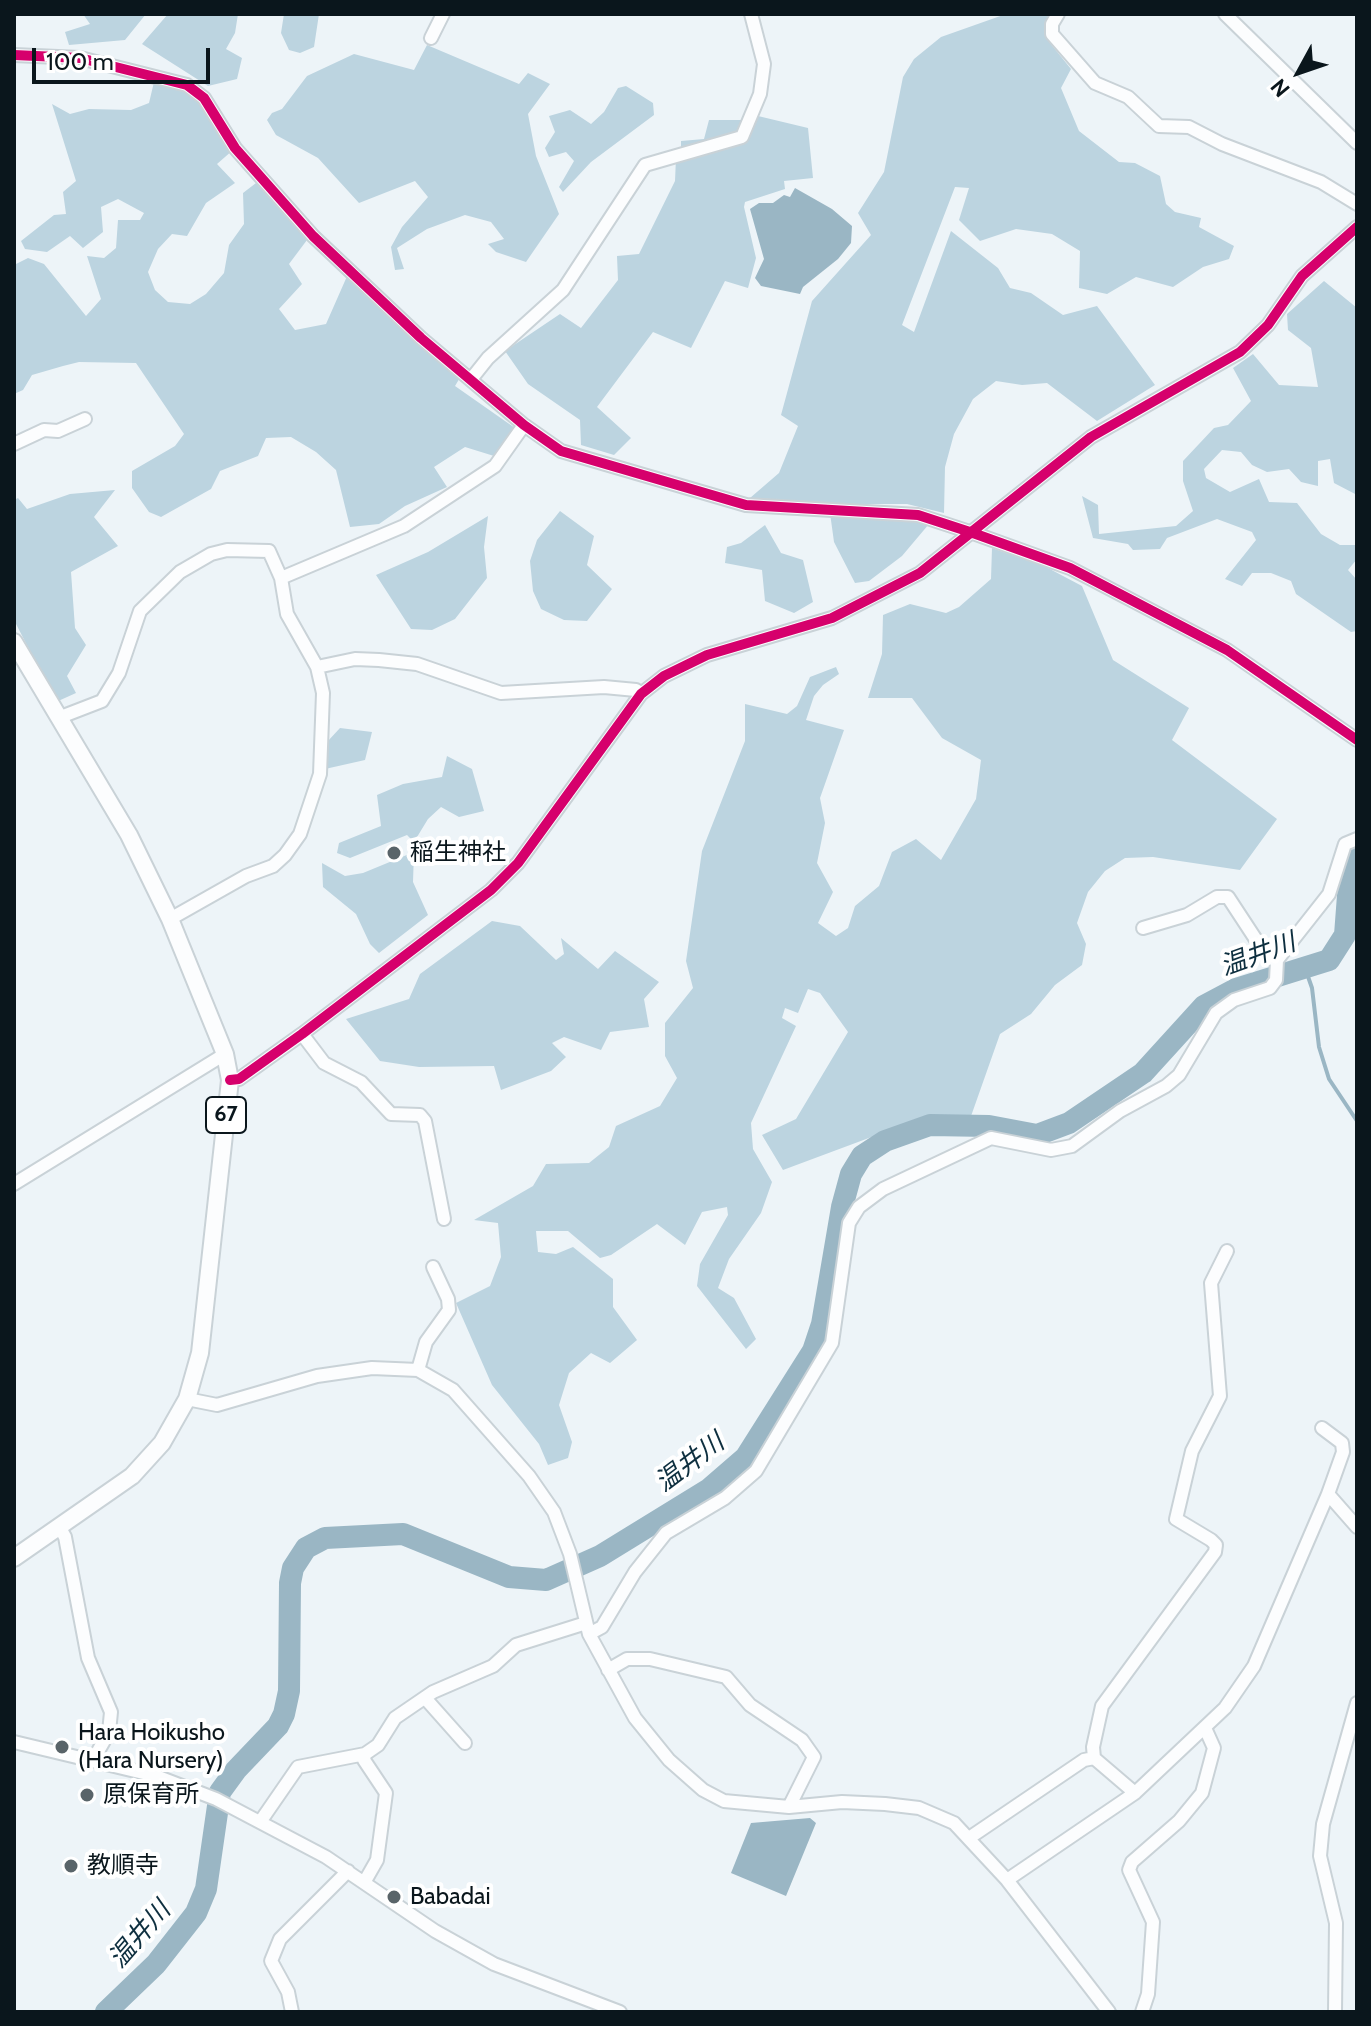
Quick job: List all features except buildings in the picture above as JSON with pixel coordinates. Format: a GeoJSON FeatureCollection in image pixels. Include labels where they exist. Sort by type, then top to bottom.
{"type":"FeatureCollection","features":[{"type":"Feature","properties":{"kind":"main road","name":"67"},"geometry":{"type":"LineString","coordinates":[[14,642],[129,835],[170,919],[225,1054],[230,1080],[200,1353],[187,1399],[162,1443],[132,1476],[14,1558]]}},
{"type":"Feature","properties":{"kind":"street"},"geometry":{"type":"LineString","coordinates":[[431,38],[443,14]]}},
{"type":"Feature","properties":{"kind":"street"},"geometry":{"type":"LineString","coordinates":[[472,378],[488,358],[563,290],[645,165],[742,137],[760,94],[764,64],[751,14]]}},
{"type":"Feature","properties":{"kind":"street"},"geometry":{"type":"LineString","coordinates":[[1058,14],[1052,24],[1052,34],[1095,83],[1128,97],[1159,126],[1189,127],[1222,144],[1321,182],[1357,204]]}},
{"type":"Feature","properties":{"kind":"street"},"geometry":{"type":"LineString","coordinates":[[1225,14],[1357,143]]}},
{"type":"Feature","properties":{"kind":"street"},"geometry":{"type":"LineString","coordinates":[[14,55],[80,58],[187,85],[204,98],[235,148],[313,236],[421,338],[524,425],[561,451],[716,498],[777,508],[918,515],[1070,568],[1227,650],[1357,740]]}},
{"type":"Feature","properties":{"kind":"street"},"geometry":{"type":"LineString","coordinates":[[230,1080],[239,1079],[302,1034],[491,890],[518,863],[641,694],[683,664],[832,618],[888,593],[973,533],[1091,437],[1240,352],[1268,325],[1302,276],[1357,227]]}},
{"type":"Feature","properties":{"kind":"street"},"geometry":{"type":"LineString","coordinates":[[14,444],[44,430],[58,431],[85,419]]}},
{"type":"Feature","properties":{"kind":"street"},"geometry":{"type":"LineString","coordinates":[[281,578],[404,526],[495,466],[524,425]]}},
{"type":"Feature","properties":{"kind":"street"},"geometry":{"type":"LineString","coordinates":[[58,718],[102,701],[119,673],[140,611],[180,572],[201,559],[227,550],[261,548],[269,551],[281,578],[287,614],[317,667],[325,714],[320,774],[294,845],[273,866],[246,876],[170,919]]}},
{"type":"Feature","properties":{"kind":"street"},"geometry":{"type":"LineString","coordinates":[[317,667],[355,659],[379,660],[417,664],[501,693],[604,687],[636,690],[641,694]]}},
{"type":"Feature","properties":{"kind":"street"},"geometry":{"type":"LineString","coordinates":[[260,1822],[298,1767],[365,1754],[378,1745],[395,1718],[425,1698],[493,1666],[516,1645],[602,1627],[635,1572],[666,1533],[725,1498],[756,1471],[832,1343],[849,1223],[870,1196],[991,1138],[1051,1150],[1072,1146],[1179,1075],[1210,1020],[1225,1005],[1270,988],[1276,980],[1277,960],[1329,894],[1345,844],[1357,839]]}},
{"type":"Feature","properties":{"kind":"street"},"geometry":{"type":"LineString","coordinates":[[1143,928],[1187,915],[1217,897],[1228,897],[1268,958],[1277,960]]}},
{"type":"Feature","properties":{"kind":"street"},"geometry":{"type":"LineString","coordinates":[[302,1034],[324,1063],[361,1082],[391,1114],[420,1115],[425,1121],[444,1219]]}},
{"type":"Feature","properties":{"kind":"street"},"geometry":{"type":"LineString","coordinates":[[14,1184],[225,1054]]}},
{"type":"Feature","properties":{"kind":"street"},"geometry":{"type":"LineString","coordinates":[[1094,1758],[1102,1706],[1215,1552],[1216,1545],[1211,1540],[1176,1519],[1192,1451],[1220,1396],[1211,1283],[1227,1251]]}},
{"type":"Feature","properties":{"kind":"street"},"geometry":{"type":"LineString","coordinates":[[418,1370],[426,1342],[449,1310],[448,1299],[433,1267]]}},
{"type":"Feature","properties":{"kind":"street"},"geometry":{"type":"LineString","coordinates":[[187,1399],[217,1405],[317,1376],[372,1368],[418,1370],[453,1390],[529,1476],[554,1512],[570,1554],[588,1628],[635,1718],[669,1760],[703,1790],[724,1801],[789,1807],[842,1802],[919,1808],[954,1823],[1007,1880],[1109,2012]]}},
{"type":"Feature","properties":{"kind":"street"},"geometry":{"type":"LineString","coordinates":[[1007,1880],[1135,1793],[1233,1698],[1254,1666],[1343,1452],[1342,1443],[1322,1428]]}},
{"type":"Feature","properties":{"kind":"street"},"geometry":{"type":"LineString","coordinates":[[1328,1494],[1357,1527]]}},
{"type":"Feature","properties":{"kind":"street"},"geometry":{"type":"LineString","coordinates":[[60,1528],[65,1537],[88,1658],[97,1687],[111,1712],[109,1732],[93,1760]]}},
{"type":"Feature","properties":{"kind":"street"},"geometry":{"type":"LineString","coordinates":[[608,1670],[627,1659],[650,1659],[726,1677],[750,1705],[802,1740],[814,1757],[790,1798],[789,1807]]}},
{"type":"Feature","properties":{"kind":"street"},"geometry":{"type":"LineString","coordinates":[[425,1698],[465,1743]]}},
{"type":"Feature","properties":{"kind":"street"},"geometry":{"type":"LineString","coordinates":[[1335,2012],[1336,1923],[1320,1856],[1323,1824],[1357,1703]]}},
{"type":"Feature","properties":{"kind":"street"},"geometry":{"type":"LineString","coordinates":[[1142,2012],[1148,1994],[1153,1922],[1129,1870],[1132,1862],[1179,1821],[1202,1793],[1214,1748],[1205,1728]]}},
{"type":"Feature","properties":{"kind":"street"},"geometry":{"type":"LineString","coordinates":[[14,1742],[156,1776],[216,1799],[365,1881],[435,1931],[494,1964],[620,2012]]}},
{"type":"Feature","properties":{"kind":"street"},"geometry":{"type":"LineString","coordinates":[[365,1754],[364,1760],[386,1793],[377,1860],[365,1881]]}},
{"type":"Feature","properties":{"kind":"street"},"geometry":{"type":"LineString","coordinates":[[1094,1758],[1135,1793]]}},
{"type":"Feature","properties":{"kind":"street"},"geometry":{"type":"LineString","coordinates":[[969,1838],[1084,1760],[1094,1758]]}},
{"type":"Feature","properties":{"kind":"street"},"geometry":{"type":"LineString","coordinates":[[292,2012],[288,1992],[271,1961],[280,1939],[348,1871]]}},
{"type":"Feature","properties":{"kind":"shaded area"},"geometry":{"type":"Polygon","coordinates":[[[83,14],[146,14],[125,40],[69,45],[65,32],[90,24],[83,14]]]}},
{"type":"Feature","properties":{"kind":"shaded area"},"geometry":{"type":"Polygon","coordinates":[[[168,14],[238,14],[235,33],[226,49],[242,58],[237,79],[208,86],[142,44],[168,14]]]}},
{"type":"Feature","properties":{"kind":"shaded area"},"geometry":{"type":"Polygon","coordinates":[[[284,14],[319,14],[314,47],[300,53],[289,50],[281,33],[284,14]]]}},
{"type":"Feature","properties":{"kind":"shaded area"},"geometry":{"type":"Polygon","coordinates":[[[1006,14],[1051,14],[1046,23],[1046,38],[1071,69],[1061,88],[1079,131],[1119,162],[1135,163],[1160,176],[1166,204],[1175,212],[1201,218],[1199,227],[1234,246],[1229,259],[1203,267],[1173,287],[1136,277],[1107,294],[1079,288],[1080,251],[1052,234],[1016,229],[980,241],[959,220],[969,188],[955,187],[902,325],[914,332],[951,231],[998,268],[1010,288],[1031,293],[1063,315],[1097,306],[1155,385],[1097,421],[1047,383],[1022,385],[996,381],[973,399],[954,434],[945,467],[944,513],[907,504],[772,504],[750,498],[779,473],[798,426],[781,415],[812,301],[871,235],[858,213],[884,172],[903,77],[914,59],[941,37],[1006,14]]]}},
{"type":"Feature","properties":{"kind":"shaded area"},"geometry":{"type":"Polygon","coordinates":[[[427,45],[519,84],[528,73],[550,84],[528,114],[536,156],[559,214],[526,262],[496,252],[488,244],[504,239],[491,222],[465,215],[427,229],[397,248],[404,269],[395,270],[391,247],[402,227],[428,197],[415,181],[359,203],[318,158],[276,135],[267,120],[272,113],[282,109],[307,76],[354,54],[414,70],[427,45]]]}},
{"type":"Feature","properties":{"kind":"shaded area"},"geometry":{"type":"Polygon","coordinates":[[[154,82],[183,88],[202,103],[233,150],[217,164],[235,183],[206,203],[187,236],[172,234],[158,249],[148,272],[155,290],[168,302],[190,304],[206,294],[224,273],[229,245],[244,224],[243,193],[256,183],[307,240],[289,264],[302,284],[279,309],[295,330],[326,324],[348,274],[461,376],[455,386],[515,428],[494,456],[465,447],[434,467],[447,487],[405,506],[379,524],[350,527],[336,470],[316,452],[291,437],[266,438],[258,456],[220,471],[211,489],[161,517],[149,512],[132,488],[132,471],[175,446],[184,434],[136,363],[79,362],[63,366],[32,375],[23,390],[14,394],[14,265],[28,258],[44,264],[86,316],[101,299],[87,256],[104,258],[116,248],[118,220],[140,220],[144,213],[118,199],[101,207],[103,232],[83,248],[70,236],[47,252],[25,249],[21,241],[54,215],[66,214],[63,192],[76,181],[52,104],[70,114],[89,109],[131,110],[149,103],[154,82]]]}},
{"type":"Feature","properties":{"kind":"shaded area"},"geometry":{"type":"Polygon","coordinates":[[[626,86],[653,103],[654,115],[591,162],[563,192],[559,187],[574,161],[566,152],[549,157],[545,148],[555,132],[549,116],[570,110],[591,124],[604,112],[618,88],[626,86]]]}},
{"type":"Feature","properties":{"kind":"shaded area"},"geometry":{"type":"Polygon","coordinates":[[[758,116],[808,128],[813,178],[784,181],[785,189],[745,202],[756,258],[748,288],[725,281],[691,348],[653,332],[597,407],[631,438],[614,455],[581,445],[580,420],[528,384],[505,351],[560,314],[581,328],[618,280],[617,256],[639,254],[675,181],[676,158],[744,139],[758,116]]]}},
{"type":"Feature","properties":{"kind":"shaded area"},"geometry":{"type":"Polygon","coordinates":[[[709,120],[744,120],[740,135],[681,151],[681,141],[704,139],[709,120]]]}},
{"type":"Feature","properties":{"kind":"shaded area"},"geometry":{"type":"Polygon","coordinates":[[[795,188],[832,209],[852,226],[851,243],[838,259],[803,287],[800,294],[761,286],[755,278],[764,259],[750,209],[759,203],[773,203],[784,195],[790,197],[795,188]]]}},
{"type":"Feature","properties":{"kind":"shaded area"},"geometry":{"type":"Polygon","coordinates":[[[1324,281],[1357,308],[1357,495],[1334,483],[1330,459],[1318,461],[1318,486],[1301,482],[1289,469],[1267,472],[1252,465],[1241,452],[1222,450],[1204,469],[1206,478],[1230,492],[1259,479],[1269,502],[1297,503],[1321,534],[1340,545],[1357,545],[1357,559],[1348,570],[1357,580],[1357,631],[1351,632],[1296,594],[1291,581],[1271,573],[1252,573],[1242,586],[1225,579],[1256,540],[1252,532],[1217,519],[1167,538],[1160,549],[1133,550],[1128,544],[1093,538],[1082,496],[1098,505],[1099,534],[1176,526],[1193,511],[1183,481],[1183,461],[1214,428],[1228,425],[1251,401],[1233,368],[1253,354],[1279,385],[1318,387],[1311,348],[1288,330],[1287,314],[1324,281]]]}},
{"type":"Feature","properties":{"kind":"shaded area"},"geometry":{"type":"Polygon","coordinates":[[[115,490],[94,517],[118,546],[71,572],[75,628],[86,645],[67,676],[76,693],[56,702],[14,620],[14,500],[18,498],[27,509],[70,494],[115,490]]]}},
{"type":"Feature","properties":{"kind":"shaded area"},"geometry":{"type":"Polygon","coordinates":[[[560,511],[594,536],[587,565],[612,589],[587,621],[564,620],[541,609],[533,591],[530,561],[537,540],[560,511]]]}},
{"type":"Feature","properties":{"kind":"shaded area"},"geometry":{"type":"Polygon","coordinates":[[[830,513],[900,517],[929,524],[902,556],[869,581],[855,583],[834,542],[830,513]]]}},
{"type":"Feature","properties":{"kind":"shaded area"},"geometry":{"type":"Polygon","coordinates":[[[488,516],[484,547],[487,578],[455,619],[432,630],[411,629],[376,575],[428,552],[488,516]]]}},
{"type":"Feature","properties":{"kind":"shaded area"},"geometry":{"type":"Polygon","coordinates":[[[765,525],[781,553],[803,560],[813,602],[794,613],[765,601],[762,570],[725,563],[727,547],[741,543],[765,525]]]}},
{"type":"Feature","properties":{"kind":"shaded area"},"geometry":{"type":"Polygon","coordinates":[[[992,548],[1046,567],[1082,586],[1113,660],[1189,708],[1172,740],[1277,819],[1240,870],[1153,857],[1125,858],[1105,871],[1088,892],[1077,923],[1086,944],[1082,965],[1055,985],[1031,1014],[1000,1034],[970,1119],[946,1116],[901,1126],[783,1170],[762,1135],[796,1119],[848,1032],[820,993],[808,989],[798,1013],[785,1008],[782,1018],[796,1026],[751,1123],[753,1149],[772,1182],[761,1213],[729,1259],[718,1288],[734,1298],[756,1339],[746,1349],[697,1286],[700,1264],[728,1215],[727,1207],[702,1212],[685,1245],[657,1224],[611,1255],[600,1258],[568,1231],[536,1231],[538,1252],[556,1254],[573,1247],[613,1279],[613,1307],[637,1340],[610,1363],[591,1353],[569,1373],[559,1405],[572,1442],[568,1458],[548,1465],[539,1444],[492,1385],[456,1303],[490,1286],[501,1257],[498,1223],[474,1220],[533,1186],[546,1164],[589,1163],[609,1147],[616,1126],[660,1106],[677,1078],[665,1056],[665,1023],[693,988],[686,961],[702,851],[745,741],[745,704],[787,714],[797,706],[810,677],[836,667],[839,674],[814,696],[806,720],[844,730],[820,798],[825,823],[817,863],[833,892],[818,923],[836,936],[848,928],[855,906],[879,886],[892,852],[916,839],[941,860],[976,799],[981,760],[942,738],[912,698],[868,698],[882,654],[883,615],[910,604],[946,613],[959,607],[991,579],[992,548]]]}},
{"type":"Feature","properties":{"kind":"shaded area"},"geometry":{"type":"Polygon","coordinates":[[[340,728],[372,732],[365,760],[325,769],[327,742],[340,728]]]}},
{"type":"Feature","properties":{"kind":"shaded area"},"geometry":{"type":"Polygon","coordinates":[[[447,756],[472,769],[484,811],[459,817],[441,807],[428,819],[414,842],[407,835],[350,858],[337,853],[339,843],[381,826],[377,795],[403,784],[442,777],[447,756]]]}},
{"type":"Feature","properties":{"kind":"shaded area"},"geometry":{"type":"Polygon","coordinates":[[[414,852],[413,882],[428,915],[379,953],[370,944],[356,914],[323,887],[322,863],[345,876],[363,873],[414,852]]]}},
{"type":"Feature","properties":{"kind":"shaded area"},"geometry":{"type":"Polygon","coordinates":[[[492,921],[520,926],[556,960],[564,954],[561,938],[598,969],[615,951],[659,982],[644,999],[649,1027],[610,1032],[601,1050],[564,1037],[552,1043],[566,1057],[551,1071],[501,1090],[494,1066],[419,1067],[380,1061],[346,1019],[409,999],[420,974],[492,921]]]}},
{"type":"Feature","properties":{"kind":"shaded area"},"geometry":{"type":"Polygon","coordinates":[[[810,1818],[816,1823],[786,1896],[731,1873],[751,1823],[810,1818]]]}},
{"type":"Feature","properties":{"kind":"waterway","name":"温井川"},"geometry":{"type":"LineString","coordinates":[[106,2012],[156,1964],[196,1913],[206,1889],[220,1792],[236,1770],[278,1726],[284,1714],[289,1691],[290,1583],[293,1568],[306,1548],[325,1538],[403,1534],[509,1577],[546,1580],[600,1556],[709,1489],[746,1457],[813,1351],[822,1324],[842,1207],[851,1174],[862,1156],[885,1141],[930,1125],[989,1126],[1037,1135],[1069,1123],[1143,1073],[1204,1006],[1236,989],[1329,960],[1345,935],[1350,869],[1357,856]]}},
{"type":"Feature","properties":{"kind":"waterway"},"geometry":{"type":"LineString","coordinates":[[1305,968],[1312,988],[1319,1047],[1329,1079],[1357,1121]]}},
{"type":"Feature","properties":{"kind":"cycle path"},"geometry":{"type":"LineString","coordinates":[[14,55],[80,58],[187,85],[204,98],[235,148],[313,236],[421,338],[524,425],[561,451],[746,505],[918,515],[1070,568],[1227,650],[1357,740]]}},
{"type":"Feature","properties":{"kind":"cycle path"},"geometry":{"type":"LineString","coordinates":[[230,1080],[239,1079],[302,1034],[491,890],[518,863],[641,694],[664,676],[707,655],[832,618],[920,573],[1091,437],[1240,352],[1268,325],[1302,276],[1357,227]]}},
{"type":"Feature","properties":{"kind":"place","name":"稲生神社"},"geometry":{"type":"Point","coordinates":[394,853]}},
{"type":"Feature","properties":{"kind":"place","name":"Hara Hoikusho (Hara Nursery)"},"geometry":{"type":"Point","coordinates":[62,1747]}},
{"type":"Feature","properties":{"kind":"place","name":"原保育所"},"geometry":{"type":"Point","coordinates":[87,1795]}},
{"type":"Feature","properties":{"kind":"place","name":"教順寺"},"geometry":{"type":"Point","coordinates":[71,1866]}},
{"type":"Feature","properties":{"kind":"place","name":"Babadai"},"geometry":{"type":"Point","coordinates":[394,1897]}}]}
